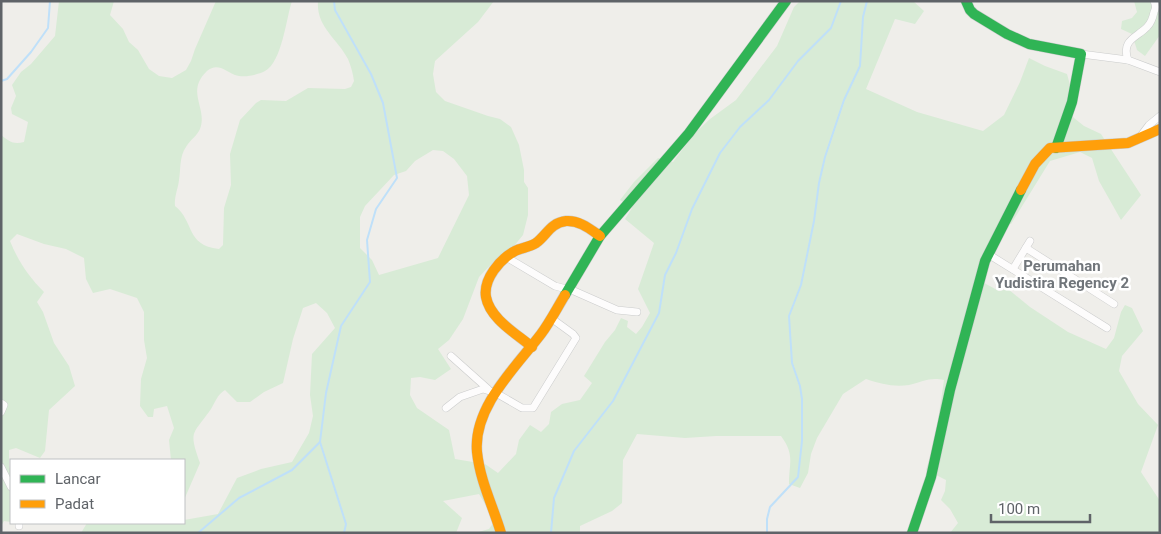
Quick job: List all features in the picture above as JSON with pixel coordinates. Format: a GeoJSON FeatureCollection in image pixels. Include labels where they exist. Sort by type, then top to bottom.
{"type":"FeatureCollection","features":[{"type":"Feature","properties":{"kind":"street"},"geometry":{"type":"LineString","coordinates":[[501,533],[481,475],[477,444],[477,433],[482,415],[493,392],[532,347],[600,236],[689,133],[786,1]]}},
{"type":"Feature","properties":{"kind":"street"},"geometry":{"type":"LineString","coordinates":[[966,1],[974,14],[1020,41],[1038,47],[1128,60],[1160,72]]}},
{"type":"Feature","properties":{"kind":"street"},"geometry":{"type":"LineString","coordinates":[[1128,60],[1127,46],[1136,34],[1150,23],[1156,8],[1154,1]]}},
{"type":"Feature","properties":{"kind":"street"},"geometry":{"type":"LineString","coordinates":[[1056,148],[1070,113],[1081,54]]}},
{"type":"Feature","properties":{"kind":"street"},"geometry":{"type":"LineString","coordinates":[[1138,139],[1148,125],[1160,116]]}},
{"type":"Feature","properties":{"kind":"street"},"geometry":{"type":"LineString","coordinates":[[912,533],[931,477],[950,390],[978,283],[988,254],[1035,164],[1044,152],[1056,148],[1114,145],[1138,139],[1160,129]]}},
{"type":"Feature","properties":{"kind":"street"},"geometry":{"type":"LineString","coordinates":[[532,347],[497,316],[488,305],[486,299],[487,285],[494,270],[506,256],[537,242],[552,225],[564,221],[570,220],[582,225],[600,236]]}},
{"type":"Feature","properties":{"kind":"street"},"geometry":{"type":"LineString","coordinates":[[1013,269],[1028,244],[1114,304]]}},
{"type":"Feature","properties":{"kind":"street"},"geometry":{"type":"LineString","coordinates":[[988,254],[1107,328]]}},
{"type":"Feature","properties":{"kind":"street"},"geometry":{"type":"LineString","coordinates":[[506,256],[545,281],[566,290],[574,291],[617,310],[637,312]]}},
{"type":"Feature","properties":{"kind":"street"},"geometry":{"type":"LineString","coordinates":[[451,356],[493,392],[522,408],[533,408],[576,338],[574,334],[550,318]]}},
{"type":"Feature","properties":{"kind":"street"},"geometry":{"type":"LineString","coordinates":[[446,408],[465,394],[480,389],[493,392]]}},
{"type":"Feature","properties":{"kind":"street"},"geometry":{"type":"LineString","coordinates":[[1,403],[4,405],[1,412]]}},
{"type":"Feature","properties":{"kind":"street"},"geometry":{"type":"LineString","coordinates":[[1,467],[10,485]]}},
{"type":"Feature","properties":{"kind":"green space"},"geometry":{"type":"Polygon","coordinates":[[[59,1],[114,1],[110,15],[123,29],[129,42],[138,50],[149,69],[159,76],[172,78],[186,70],[216,1],[292,1],[283,39],[276,59],[271,66],[265,71],[250,76],[235,75],[221,68],[214,67],[207,71],[198,86],[197,93],[202,121],[199,131],[182,155],[175,206],[186,219],[195,238],[208,247],[219,249],[223,245],[224,208],[231,185],[230,154],[240,120],[261,100],[286,101],[308,88],[345,89],[351,87],[354,81],[348,59],[320,18],[318,1],[494,1],[478,22],[435,61],[433,74],[436,92],[445,101],[500,119],[511,127],[519,145],[524,170],[524,182],[528,188],[528,215],[523,235],[514,246],[499,256],[479,277],[463,319],[449,340],[438,349],[451,369],[435,380],[420,377],[411,378],[410,395],[417,408],[449,430],[455,459],[485,464],[498,473],[516,454],[519,440],[530,425],[541,432],[549,424],[551,412],[562,404],[580,400],[592,383],[584,376],[621,318],[628,321],[627,327],[636,334],[650,313],[638,289],[654,243],[625,219],[632,208],[620,200],[634,182],[658,158],[673,162],[695,133],[710,119],[736,100],[777,46],[794,7],[800,1],[913,1],[924,11],[915,24],[895,19],[866,89],[917,112],[983,131],[1004,115],[1029,58],[1067,74],[1070,85],[1066,107],[1074,118],[1084,126],[1101,134],[1141,195],[1121,220],[1099,181],[1092,158],[1080,152],[1050,161],[1011,224],[1000,222],[987,246],[976,275],[986,284],[999,291],[1008,289],[1030,307],[1068,332],[1106,349],[1114,338],[1121,312],[1125,305],[1132,308],[1143,331],[1122,356],[1119,371],[1138,404],[1158,425],[1141,472],[1160,501],[1160,531],[1156,533],[950,533],[958,523],[950,509],[941,500],[945,491],[946,480],[926,470],[935,441],[944,380],[930,379],[898,386],[866,379],[843,394],[817,438],[811,454],[808,473],[800,488],[789,484],[790,454],[781,436],[685,438],[637,434],[623,460],[622,503],[612,511],[580,526],[580,533],[475,533],[489,529],[494,522],[479,494],[443,501],[462,518],[456,533],[81,533],[86,524],[185,524],[185,520],[218,514],[237,478],[261,469],[292,462],[309,433],[313,416],[310,395],[312,354],[335,328],[327,313],[316,303],[303,308],[293,339],[283,383],[264,392],[250,402],[237,402],[225,390],[220,394],[194,433],[194,444],[200,463],[185,498],[185,459],[171,459],[169,440],[174,428],[167,406],[154,409],[153,417],[148,417],[140,406],[141,379],[147,358],[144,340],[144,312],[137,298],[110,289],[93,293],[86,279],[84,258],[66,249],[44,244],[17,234],[10,241],[24,268],[44,292],[37,302],[43,312],[54,343],[69,366],[75,386],[49,410],[45,451],[40,458],[16,448],[9,450],[10,522],[4,521],[1,526],[1,135],[14,143],[24,142],[28,122],[12,114],[11,108],[16,96],[12,85],[21,72],[31,64],[55,36],[59,1]],[[433,150],[415,161],[406,171],[394,175],[365,206],[360,217],[360,248],[372,260],[379,275],[438,258],[469,195],[467,176],[454,159],[443,151],[433,150]]]}},
{"type":"Feature","properties":{"kind":"green space"},"geometry":{"type":"Polygon","coordinates":[[[1134,1],[1160,1],[1160,35],[1145,56],[1137,50],[1132,34],[1121,29],[1122,21],[1132,18],[1137,12],[1134,1]]]}},
{"type":"Feature","properties":{"kind":"waterway"},"geometry":{"type":"LineString","coordinates":[[1,81],[7,79],[31,52],[48,28],[50,1]]}},
{"type":"Feature","properties":{"kind":"waterway"},"geometry":{"type":"LineString","coordinates":[[198,533],[239,498],[292,470],[320,442],[326,393],[341,326],[370,282],[367,240],[376,209],[397,178],[383,103],[371,74],[335,10],[334,1]]}},
{"type":"Feature","properties":{"kind":"waterway"},"geometry":{"type":"LineString","coordinates":[[551,533],[554,498],[574,451],[613,401],[659,313],[665,275],[676,253],[692,209],[720,153],[740,127],[769,100],[798,61],[831,28],[841,1]]}},
{"type":"Feature","properties":{"kind":"waterway"},"geometry":{"type":"LineString","coordinates":[[767,533],[767,519],[770,507],[798,477],[802,441],[802,399],[800,386],[792,363],[789,316],[801,285],[825,157],[844,100],[860,66],[863,17],[867,1]]}},
{"type":"Feature","properties":{"kind":"waterway"},"geometry":{"type":"LineString","coordinates":[[320,442],[346,524],[344,533]]}},
{"type":"Feature","properties":{"kind":"traffic: fast"},"geometry":{"type":"LineString","coordinates":[[565,295],[600,236],[689,133],[786,1]]}},
{"type":"Feature","properties":{"kind":"traffic: fast"},"geometry":{"type":"LineString","coordinates":[[966,1],[974,14],[1007,34],[1029,44],[1081,54],[1072,102],[1056,148]]}},
{"type":"Feature","properties":{"kind":"traffic: fast"},"geometry":{"type":"LineString","coordinates":[[912,533],[931,477],[950,390],[985,261],[1021,190]]}},
{"type":"Feature","properties":{"kind":"traffic: slow"},"geometry":{"type":"LineString","coordinates":[[1021,190],[1035,164],[1050,148],[1128,143],[1160,129]]}},
{"type":"Feature","properties":{"kind":"traffic: slow"},"geometry":{"type":"LineString","coordinates":[[532,347],[498,319],[489,305],[486,290],[487,283],[494,270],[509,255],[536,243],[552,227],[561,222],[571,221],[580,223],[600,236]]}},
{"type":"Feature","properties":{"kind":"traffic: slow"},"geometry":{"type":"LineString","coordinates":[[501,533],[484,483],[477,452],[478,435],[482,419],[498,388],[544,329],[565,295]]}},
{"type":"Feature","properties":{"kind":"district","name":"Perumahan Yudistira Regency 2"},"geometry":{"type":"Point","coordinates":[1062,274]}}]}
